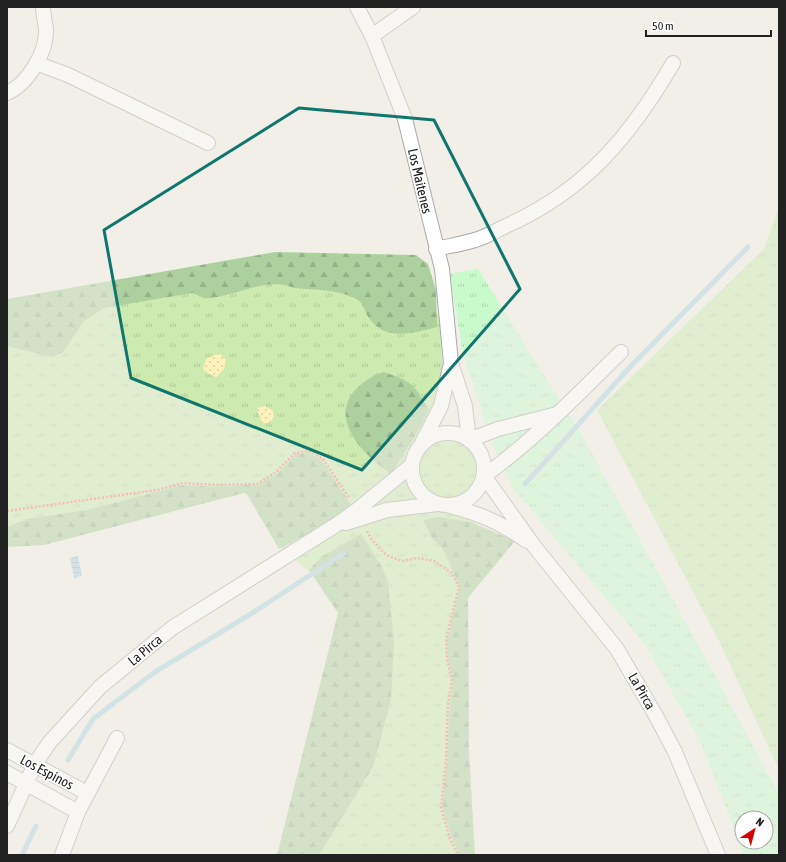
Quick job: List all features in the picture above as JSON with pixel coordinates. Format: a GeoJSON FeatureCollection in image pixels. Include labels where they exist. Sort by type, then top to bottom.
{"type":"FeatureCollection","features":[{"type":"Feature","properties":{"kind":"street"},"geometry":{"type":"LineString","coordinates":[[7,93],[27,76],[36,63],[44,44],[46,29],[43,7]]}},
{"type":"Feature","properties":{"kind":"street","name":"Los Maitenes"},"geometry":{"type":"LineString","coordinates":[[357,7],[372,36],[405,119],[442,269],[451,363],[465,406],[469,440]]}},
{"type":"Feature","properties":{"kind":"street"},"geometry":{"type":"LineString","coordinates":[[372,36],[413,7]]}},
{"type":"Feature","properties":{"kind":"street"},"geometry":{"type":"LineString","coordinates":[[36,63],[68,74],[208,143]]}},
{"type":"Feature","properties":{"kind":"street"},"geometry":{"type":"LineString","coordinates":[[436,249],[476,240],[525,218],[572,188],[610,154],[652,100],[673,63]]}},
{"type":"Feature","properties":{"kind":"street"},"geometry":{"type":"LineString","coordinates":[[484,476],[507,460],[559,413],[622,352]]}},
{"type":"Feature","properties":{"kind":"street","name":"Los Maitenes"},"geometry":{"type":"LineString","coordinates":[[421,445],[441,406],[451,363]]}},
{"type":"Feature","properties":{"kind":"street"},"geometry":{"type":"LineString","coordinates":[[469,440],[498,429],[559,413]]}},
{"type":"Feature","properties":{"kind":"street"},"geometry":{"type":"LineString","coordinates":[[444,434],[460,435],[469,440],[477,447],[482,456],[484,476],[479,488],[472,497],[461,503],[443,505],[426,498],[418,489],[413,477],[412,465],[415,454],[421,445],[434,436],[444,434]]}},
{"type":"Feature","properties":{"kind":"street","name":"La Pirca"},"geometry":{"type":"LineString","coordinates":[[359,515],[412,465]]}},
{"type":"Feature","properties":{"kind":"street","name":"La Pirca"},"geometry":{"type":"LineString","coordinates":[[484,476],[534,546],[617,649],[636,680],[675,752],[718,855]]}},
{"type":"Feature","properties":{"kind":"street","name":"La Pirca"},"geometry":{"type":"LineString","coordinates":[[7,826],[35,764],[48,743],[100,687],[172,628],[336,525],[359,515],[387,510],[443,505],[479,514],[502,524],[534,546]]}},
{"type":"Feature","properties":{"kind":"street"},"geometry":{"type":"LineString","coordinates":[[62,855],[78,812],[117,738]]}},
{"type":"Feature","properties":{"kind":"street","name":"Los Espinos"},"geometry":{"type":"LineString","coordinates":[[7,750],[87,793]]}},
{"type":"Feature","properties":{"kind":"street","name":"Los Espinos"},"geometry":{"type":"LineString","coordinates":[[7,773],[78,812]]}},
{"type":"Feature","properties":{"kind":"path"},"geometry":{"type":"LineString","coordinates":[[7,511],[157,490],[183,483],[220,485],[257,484],[276,472],[295,453],[309,452],[323,459],[359,515],[372,540],[386,555],[402,561],[417,558],[434,562],[452,572],[459,587],[446,639],[447,659],[452,680],[448,705],[446,760],[441,808],[450,839],[458,855]]}},
{"type":"Feature","properties":{"kind":"highlighted area"},"geometry":{"type":"Polygon","coordinates":[[[299,108],[434,120],[520,289],[362,470],[131,378],[104,230],[299,108]]]}},
{"type":"Feature","properties":{"kind":"green space"},"geometry":{"type":"Polygon","coordinates":[[[779,207],[779,770],[719,641],[597,410],[764,249],[779,207]]]}},
{"type":"Feature","properties":{"kind":"green space"},"geometry":{"type":"Polygon","coordinates":[[[275,252],[416,255],[428,264],[436,290],[437,327],[419,332],[400,334],[391,333],[376,326],[367,316],[360,302],[351,296],[335,292],[294,288],[276,284],[258,286],[213,298],[204,298],[192,293],[104,308],[84,321],[63,352],[52,357],[7,346],[7,299],[275,252]]]}},
{"type":"Feature","properties":{"kind":"green space"},"geometry":{"type":"Polygon","coordinates":[[[416,256],[441,323],[442,367],[432,411],[408,456],[408,481],[433,509],[470,519],[510,547],[468,597],[469,753],[475,855],[278,855],[339,612],[316,578],[277,543],[245,492],[7,545],[7,299],[416,256]]]}},
{"type":"Feature","properties":{"kind":"green space"},"geometry":{"type":"Polygon","coordinates":[[[478,269],[584,439],[779,794],[779,855],[744,855],[742,850],[774,850],[774,810],[734,810],[734,829],[700,741],[644,643],[514,490],[493,446],[463,354],[450,274],[478,269]]]}},
{"type":"Feature","properties":{"kind":"green space"},"geometry":{"type":"Polygon","coordinates":[[[383,372],[411,384],[429,409],[414,438],[391,474],[370,457],[353,436],[347,424],[346,412],[348,400],[357,388],[369,378],[383,372]]]}},
{"type":"Feature","properties":{"kind":"green space"},"geometry":{"type":"Polygon","coordinates":[[[442,437],[454,437],[471,446],[478,457],[480,469],[478,481],[471,492],[454,501],[442,501],[430,496],[421,487],[416,475],[416,463],[421,451],[430,442],[442,437]]]}},
{"type":"Feature","properties":{"kind":"green space"},"geometry":{"type":"Polygon","coordinates":[[[309,453],[322,461],[352,506],[340,516],[279,549],[247,494],[244,493],[44,545],[7,547],[7,527],[27,519],[87,510],[183,485],[220,487],[257,485],[278,473],[296,454],[309,453]]]}},
{"type":"Feature","properties":{"kind":"green space"},"geometry":{"type":"Polygon","coordinates":[[[438,517],[471,522],[515,541],[468,598],[469,753],[475,855],[459,855],[442,808],[453,681],[448,659],[447,639],[460,587],[443,549],[432,538],[423,520],[438,517]]]}},
{"type":"Feature","properties":{"kind":"green space"},"geometry":{"type":"Polygon","coordinates":[[[361,534],[382,567],[388,582],[394,643],[391,700],[373,767],[319,855],[277,855],[338,613],[309,570],[321,557],[361,534]]]}},
{"type":"Feature","properties":{"kind":"sand"},"geometry":{"type":"Polygon","coordinates":[[[219,353],[226,360],[224,369],[216,377],[203,369],[206,359],[219,353]]]}},
{"type":"Feature","properties":{"kind":"sand"},"geometry":{"type":"Polygon","coordinates":[[[265,406],[273,411],[274,418],[269,423],[262,423],[257,408],[265,406]]]}},
{"type":"Feature","properties":{"kind":"water"},"geometry":{"type":"Polygon","coordinates":[[[78,556],[82,576],[74,578],[70,558],[78,556]]]}},
{"type":"Feature","properties":{"kind":"waterway"},"geometry":{"type":"LineString","coordinates":[[525,484],[629,368],[748,247]]}},
{"type":"Feature","properties":{"kind":"waterway"},"geometry":{"type":"LineString","coordinates":[[68,760],[93,719],[155,672],[254,612],[344,553]]}},
{"type":"Feature","properties":{"kind":"waterway"},"geometry":{"type":"LineString","coordinates":[[22,855],[36,826]]}}]}
